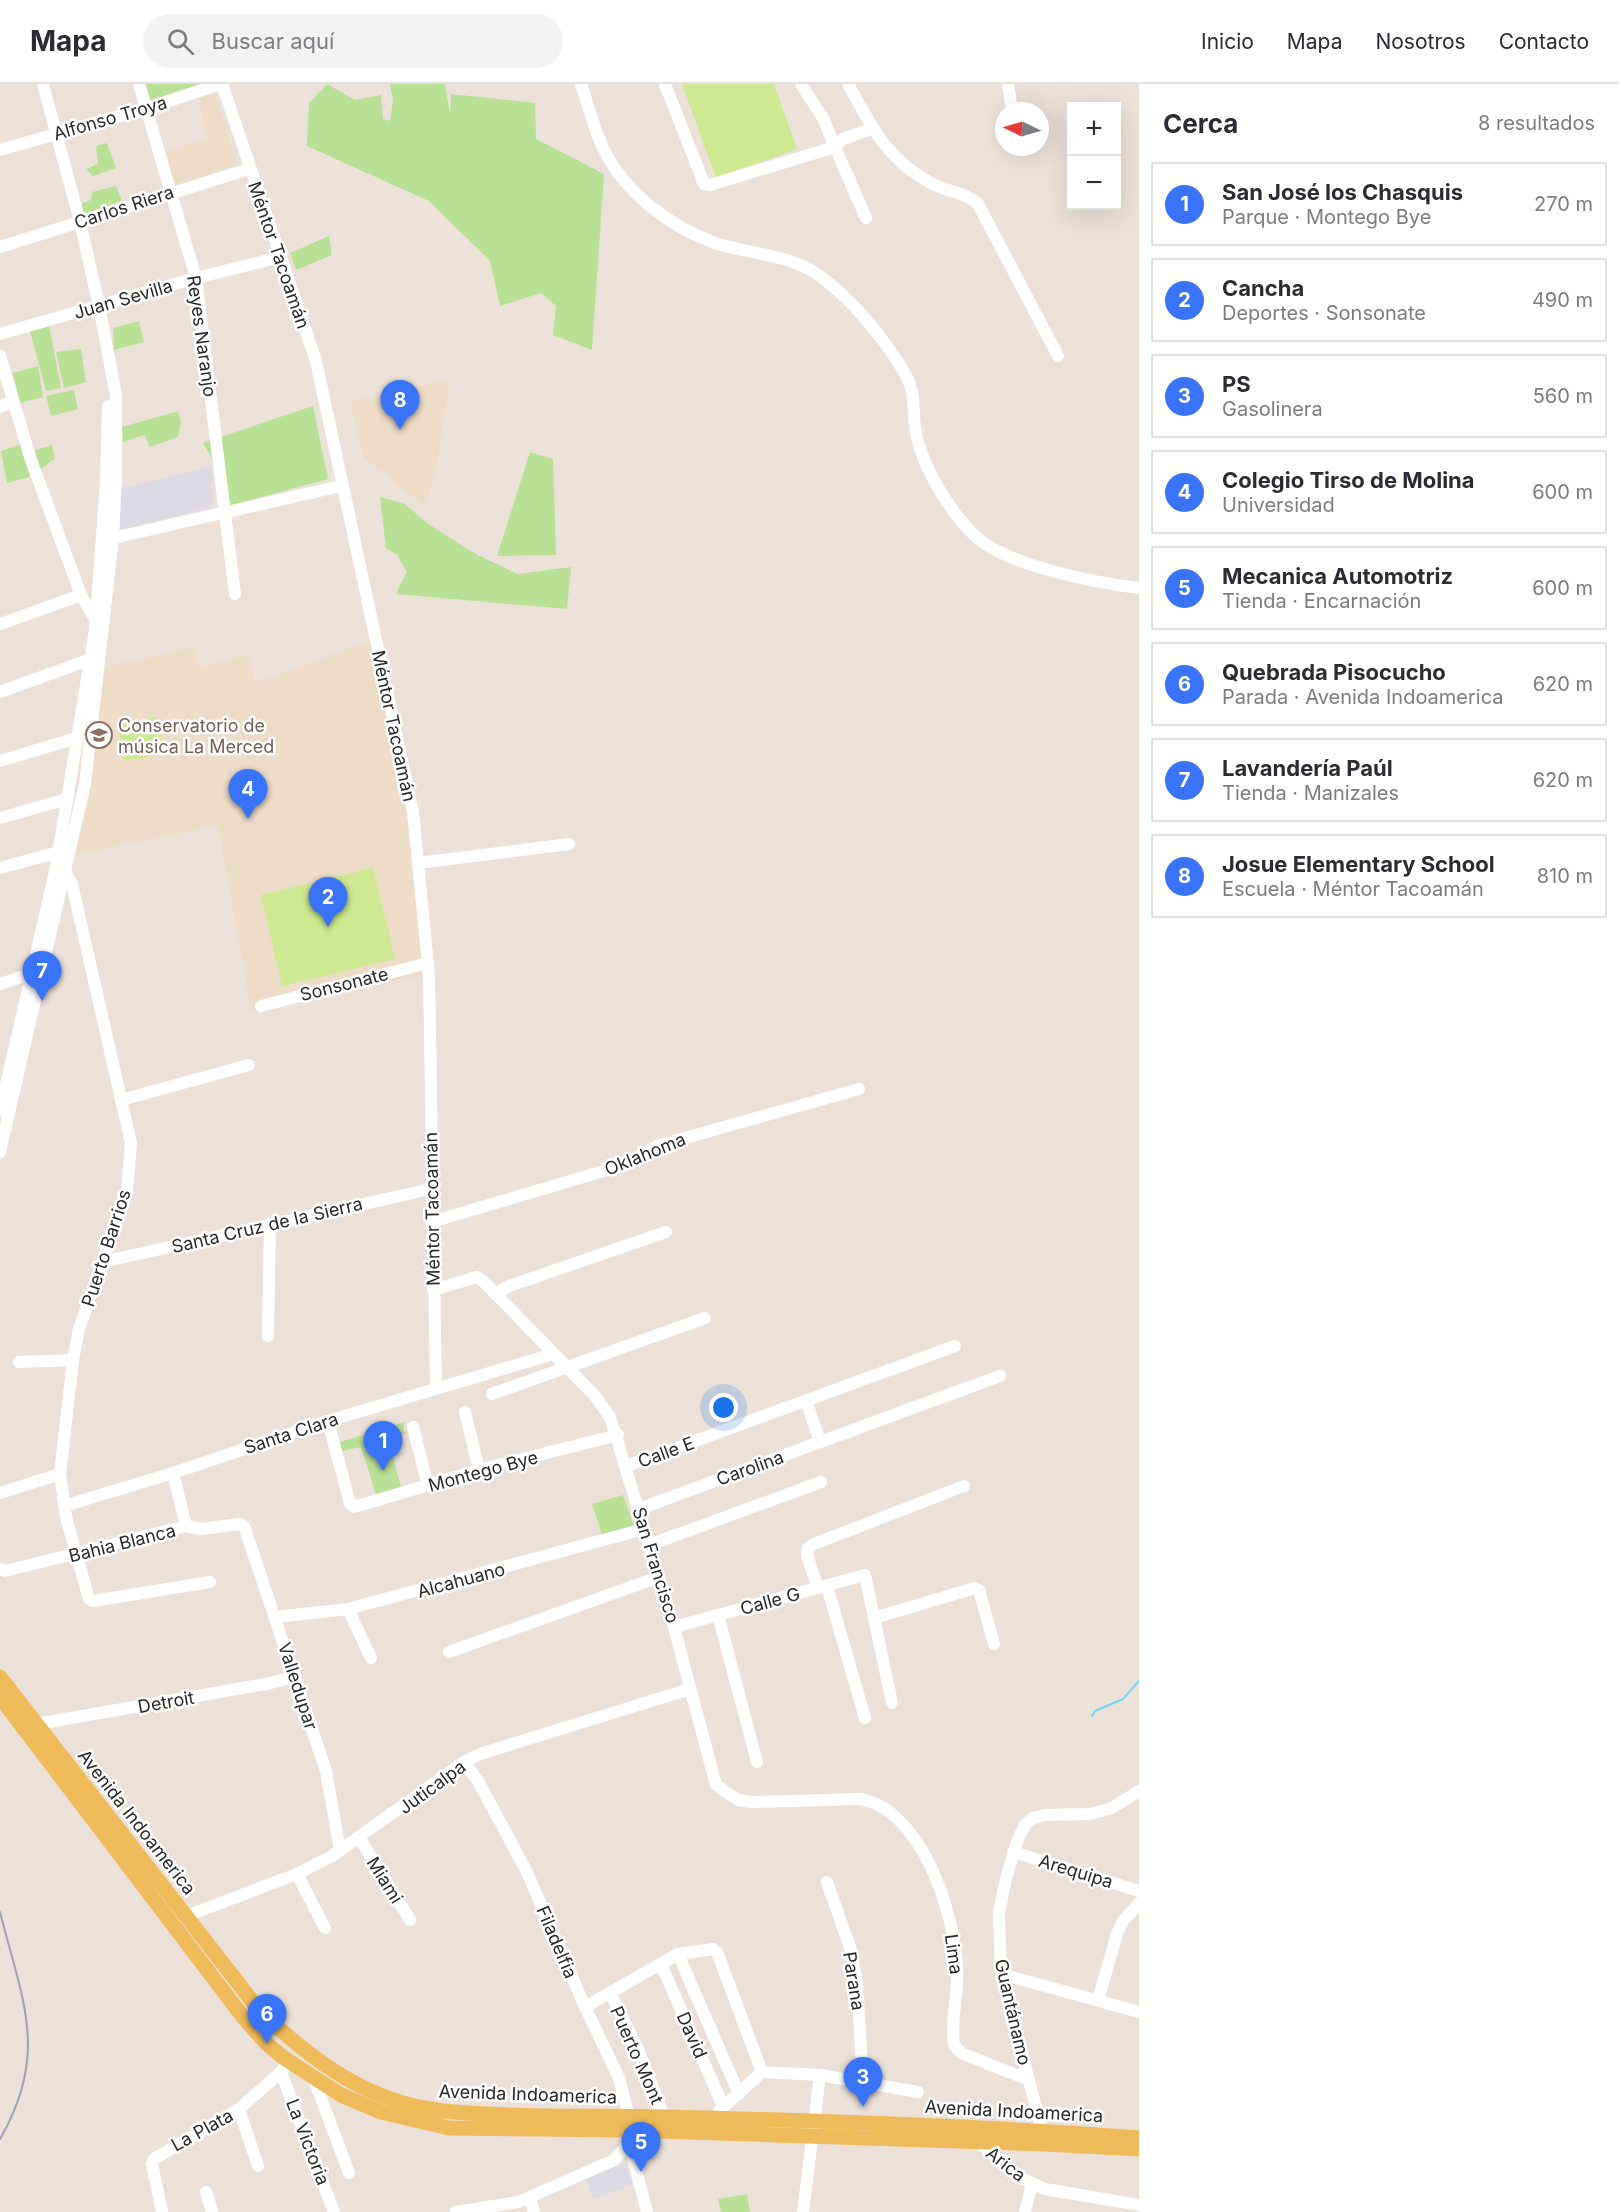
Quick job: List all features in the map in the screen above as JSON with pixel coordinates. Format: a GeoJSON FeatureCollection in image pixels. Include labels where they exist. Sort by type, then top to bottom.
{"type":"FeatureCollection","features":[{"type":"Feature","properties":{"kind":"main road","name":"Avenida Indoamerica"},"geometry":{"type":"LineString","coordinates":[[0,1677],[263,2015],[306,2052],[350,2083],[398,2102],[454,2112],[541,2117],[629,2130],[664,2117],[813,2122],[1044,2137],[1139,2138]]}},
{"type":"Feature","properties":{"kind":"main road","name":"Avenida Indoamerica"},"geometry":{"type":"LineString","coordinates":[[0,1697],[243,2017],[284,2067],[381,2112],[449,2128],[629,2130],[978,2142],[1044,2137],[1139,2149]]}},
{"type":"Feature","properties":{"kind":"street"},"geometry":{"type":"LineString","coordinates":[[0,1111],[33,973],[85,784],[113,538],[116,395],[80,222],[43,84]]}},
{"type":"Feature","properties":{"kind":"street","name":"Reyes Naranjo"},"geometry":{"type":"LineString","coordinates":[[139,84],[148,108],[196,278],[235,594]]}},
{"type":"Feature","properties":{"kind":"street","name":"Alfonso Troya"},"geometry":{"type":"LineString","coordinates":[[0,150],[148,108],[221,84]]}},
{"type":"Feature","properties":{"kind":"street","name":"Méntor Tacoamán"},"geometry":{"type":"LineString","coordinates":[[221,84],[316,361],[341,486],[413,812],[428,963],[431,1222],[436,1389]]}},
{"type":"Feature","properties":{"kind":"street"},"geometry":{"type":"LineString","coordinates":[[581,84],[603,149],[616,170],[640,198],[668,220],[714,242],[803,266],[829,284],[853,306],[901,368],[909,384],[920,445],[931,471],[952,507],[973,534],[1023,561],[1108,584],[1139,588]]}},
{"type":"Feature","properties":{"kind":"street"},"geometry":{"type":"LineString","coordinates":[[665,84],[704,183],[710,185],[835,147],[843,139],[871,129]]}},
{"type":"Feature","properties":{"kind":"street"},"geometry":{"type":"LineString","coordinates":[[801,84],[824,118],[866,218]]}},
{"type":"Feature","properties":{"kind":"street"},"geometry":{"type":"LineString","coordinates":[[848,84],[871,129],[890,152],[916,175],[939,187],[970,197],[978,204],[1058,356]]}},
{"type":"Feature","properties":{"kind":"street"},"geometry":{"type":"LineString","coordinates":[[1008,84],[1011,102]]}},
{"type":"Feature","properties":{"kind":"street","name":"Carlos Riera"},"geometry":{"type":"LineString","coordinates":[[0,247],[249,169]]}},
{"type":"Feature","properties":{"kind":"street","name":"Juan Sevilla"},"geometry":{"type":"LineString","coordinates":[[0,334],[196,278],[281,258]]}},
{"type":"Feature","properties":{"kind":"street"},"geometry":{"type":"LineString","coordinates":[[0,356],[40,487],[81,595],[95,619]]}},
{"type":"Feature","properties":{"kind":"street"},"geometry":{"type":"LineString","coordinates":[[0,1152],[61,870],[59,852],[91,659],[106,482],[110,365]]}},
{"type":"Feature","properties":{"kind":"street"},"geometry":{"type":"LineString","coordinates":[[0,407],[12,400]]}},
{"type":"Feature","properties":{"kind":"street"},"geometry":{"type":"LineString","coordinates":[[113,538],[341,486]]}},
{"type":"Feature","properties":{"kind":"street"},"geometry":{"type":"LineString","coordinates":[[0,624],[81,595]]}},
{"type":"Feature","properties":{"kind":"street"},"geometry":{"type":"LineString","coordinates":[[0,692],[91,659]]}},
{"type":"Feature","properties":{"kind":"street"},"geometry":{"type":"LineString","coordinates":[[0,761],[77,738]]}},
{"type":"Feature","properties":{"kind":"street"},"geometry":{"type":"LineString","coordinates":[[0,818],[67,799]]}},
{"type":"Feature","properties":{"kind":"street"},"geometry":{"type":"LineString","coordinates":[[418,863],[569,844]]}},
{"type":"Feature","properties":{"kind":"street"},"geometry":{"type":"LineString","coordinates":[[0,868],[59,852]]}},
{"type":"Feature","properties":{"kind":"street","name":"Puerto Barrios"},"geometry":{"type":"LineString","coordinates":[[61,870],[72,884],[130,1143],[128,1184],[79,1329],[73,1360],[60,1474],[64,1506],[89,1599],[93,1601],[210,1582]]}},
{"type":"Feature","properties":{"kind":"street","name":"Sonsonate"},"geometry":{"type":"LineString","coordinates":[[261,1006],[428,963]]}},
{"type":"Feature","properties":{"kind":"street"},"geometry":{"type":"LineString","coordinates":[[0,984],[33,973]]}},
{"type":"Feature","properties":{"kind":"street"},"geometry":{"type":"LineString","coordinates":[[121,1100],[249,1065]]}},
{"type":"Feature","properties":{"kind":"street","name":"Oklahoma"},"geometry":{"type":"LineString","coordinates":[[431,1222],[631,1163],[657,1146],[859,1089]]}},
{"type":"Feature","properties":{"kind":"street","name":"Santa Cruz de la Sierra"},"geometry":{"type":"LineString","coordinates":[[102,1262],[432,1189]]}},
{"type":"Feature","properties":{"kind":"street"},"geometry":{"type":"LineString","coordinates":[[268,1336],[270,1224]]}},
{"type":"Feature","properties":{"kind":"street"},"geometry":{"type":"LineString","coordinates":[[495,1294],[509,1286],[666,1232]]}},
{"type":"Feature","properties":{"kind":"street","name":"San Francisco"},"geometry":{"type":"LineString","coordinates":[[433,1290],[477,1277],[605,1410],[618,1435],[674,1627],[716,1785],[724,1793],[738,1800],[752,1802],[860,1799],[876,1802]]}},
{"type":"Feature","properties":{"kind":"street"},"geometry":{"type":"LineString","coordinates":[[492,1394],[568,1369],[705,1318]]}},
{"type":"Feature","properties":{"kind":"street","name":"Calle E"},"geometry":{"type":"LineString","coordinates":[[627,1466],[955,1346]]}},
{"type":"Feature","properties":{"kind":"street","name":"Santa Clara"},"geometry":{"type":"LineString","coordinates":[[64,1506],[173,1473],[328,1421],[553,1354]]}},
{"type":"Feature","properties":{"kind":"street"},"geometry":{"type":"LineString","coordinates":[[19,1362],[73,1360]]}},
{"type":"Feature","properties":{"kind":"street","name":"Carolina"},"geometry":{"type":"LineString","coordinates":[[639,1509],[1000,1376]]}},
{"type":"Feature","properties":{"kind":"street"},"geometry":{"type":"LineString","coordinates":[[806,1401],[820,1442]]}},
{"type":"Feature","properties":{"kind":"street"},"geometry":{"type":"LineString","coordinates":[[465,1412],[479,1470]]}},
{"type":"Feature","properties":{"kind":"street","name":"Montego Bye"},"geometry":{"type":"LineString","coordinates":[[328,1421],[350,1504],[354,1507],[479,1470],[618,1435]]}},
{"type":"Feature","properties":{"kind":"street"},"geometry":{"type":"LineString","coordinates":[[413,1427],[428,1485]]}},
{"type":"Feature","properties":{"kind":"street"},"geometry":{"type":"LineString","coordinates":[[173,1473],[186,1526]]}},
{"type":"Feature","properties":{"kind":"street"},"geometry":{"type":"LineString","coordinates":[[0,1492],[60,1474]]}},
{"type":"Feature","properties":{"kind":"street"},"geometry":{"type":"LineString","coordinates":[[649,1545],[821,1482]]}},
{"type":"Feature","properties":{"kind":"street"},"geometry":{"type":"LineString","coordinates":[[865,1718],[823,1587],[807,1555],[808,1548],[964,1486]]}},
{"type":"Feature","properties":{"kind":"street","name":"Bahia Blanca"},"geometry":{"type":"LineString","coordinates":[[0,1569],[5,1571],[76,1555],[186,1526],[201,1529],[240,1524],[244,1526]]}},
{"type":"Feature","properties":{"kind":"street","name":"Valledupar"},"geometry":{"type":"LineString","coordinates":[[244,1526],[326,1771],[340,1850]]}},
{"type":"Feature","properties":{"kind":"street","name":"Alcahuano"},"geometry":{"type":"LineString","coordinates":[[275,1617],[348,1609],[645,1529]]}},
{"type":"Feature","properties":{"kind":"street","name":"Calle G"},"geometry":{"type":"LineString","coordinates":[[674,1627],[865,1575],[874,1618]]}},
{"type":"Feature","properties":{"kind":"street"},"geometry":{"type":"LineString","coordinates":[[449,1652],[659,1577]]}},
{"type":"Feature","properties":{"kind":"street"},"geometry":{"type":"LineString","coordinates":[[892,1702],[874,1618],[975,1588],[979,1590],[994,1644]]}},
{"type":"Feature","properties":{"kind":"street"},"geometry":{"type":"LineString","coordinates":[[348,1609],[370,1658]]}},
{"type":"Feature","properties":{"kind":"street"},"geometry":{"type":"LineString","coordinates":[[718,1616],[757,1762]]}},
{"type":"Feature","properties":{"kind":"street","name":"Detroit"},"geometry":{"type":"LineString","coordinates":[[37,1724],[260,1685],[295,1676]]}},
{"type":"Feature","properties":{"kind":"street","name":"Juticalpa"},"geometry":{"type":"LineString","coordinates":[[186,1916],[297,1874],[360,1839],[465,1762],[480,1754],[690,1689]]}},
{"type":"Feature","properties":{"kind":"street","name":"Filadelfia"},"geometry":{"type":"LineString","coordinates":[[465,1762],[478,1781],[527,1872],[585,2007],[619,2078],[647,2212]]}},
{"type":"Feature","properties":{"kind":"street","name":"Guantánamo"},"geometry":{"type":"LineString","coordinates":[[1044,2137],[1001,1974],[999,1913],[1013,1852],[1025,1825],[1033,1818],[1046,1815],[1090,1814],[1112,1808],[1139,1791]]}},
{"type":"Feature","properties":{"kind":"street","name":"Lima"},"geometry":{"type":"LineString","coordinates":[[876,1802],[906,1828],[923,1851],[942,1898],[955,1942],[957,1967],[954,2045],[961,2053],[1029,2080]]}},
{"type":"Feature","properties":{"kind":"street","name":"Miami"},"geometry":{"type":"LineString","coordinates":[[360,1839],[410,1920]]}},
{"type":"Feature","properties":{"kind":"street","name":"Arequipa"},"geometry":{"type":"LineString","coordinates":[[1013,1852],[1139,1891]]}},
{"type":"Feature","properties":{"kind":"street"},"geometry":{"type":"LineString","coordinates":[[297,1874],[325,1928]]}},
{"type":"Feature","properties":{"kind":"street","name":"Parana"},"geometry":{"type":"LineString","coordinates":[[827,1882],[851,1950],[857,1983],[863,2083]]}},
{"type":"Feature","properties":{"kind":"street"},"geometry":{"type":"LineString","coordinates":[[1098,2000],[1117,1934],[1123,1921],[1139,1903]]}},
{"type":"Feature","properties":{"kind":"street"},"geometry":{"type":"LineString","coordinates":[[585,2007],[678,1954],[713,1949],[717,1952],[762,2072]]}},
{"type":"Feature","properties":{"kind":"street"},"geometry":{"type":"LineString","coordinates":[[678,1954],[739,2094]]}},
{"type":"Feature","properties":{"kind":"street","name":"David"},"geometry":{"type":"LineString","coordinates":[[661,1964],[723,2106]]}},
{"type":"Feature","properties":{"kind":"street"},"geometry":{"type":"LineString","coordinates":[[1001,1974],[1139,2012]]}},
{"type":"Feature","properties":{"kind":"street","name":"Puerto Mont"},"geometry":{"type":"LineString","coordinates":[[610,1993],[638,2049],[664,2117]]}},
{"type":"Feature","properties":{"kind":"street","name":"La Plata"},"geometry":{"type":"LineString","coordinates":[[162,2212],[152,2164],[154,2159],[239,2109],[284,2067]]}},
{"type":"Feature","properties":{"kind":"street","name":"La Victoria"},"geometry":{"type":"LineString","coordinates":[[284,2067],[334,2212]]}},
{"type":"Feature","properties":{"kind":"street"},"geometry":{"type":"LineString","coordinates":[[711,2119],[762,2072],[820,2075],[918,2092]]}},
{"type":"Feature","properties":{"kind":"street"},"geometry":{"type":"LineString","coordinates":[[803,2212],[820,2075]]}},
{"type":"Feature","properties":{"kind":"street"},"geometry":{"type":"LineString","coordinates":[[314,2079],[349,2173]]}},
{"type":"Feature","properties":{"kind":"street"},"geometry":{"type":"LineString","coordinates":[[239,2109],[258,2166]]}},
{"type":"Feature","properties":{"kind":"street"},"geometry":{"type":"LineString","coordinates":[[456,2212],[518,2202],[614,2160],[629,2130]]}},
{"type":"Feature","properties":{"kind":"street","name":"Arica"},"geometry":{"type":"LineString","coordinates":[[978,2142],[1021,2178],[1032,2184],[1118,2206],[1139,2205]]}},
{"type":"Feature","properties":{"kind":"street"},"geometry":{"type":"LineString","coordinates":[[1025,2212],[1032,2184]]}},
{"type":"Feature","properties":{"kind":"street"},"geometry":{"type":"LineString","coordinates":[[206,2192],[212,2212]]}},
{"type":"Feature","properties":{"kind":"street"},"geometry":{"type":"LineString","coordinates":[[530,2197],[534,2212]]}},
{"type":"Feature","properties":{"kind":"shaded area"},"geometry":{"type":"Polygon","coordinates":[[[214,90],[238,165],[175,186],[163,152],[207,138],[198,95],[214,90]]]}},
{"type":"Feature","properties":{"kind":"shaded area"},"geometry":{"type":"Polygon","coordinates":[[[450,379],[438,458],[426,507],[364,458],[350,402],[450,379]]]}},
{"type":"Feature","properties":{"kind":"shaded area"},"geometry":{"type":"Polygon","coordinates":[[[212,466],[213,507],[120,530],[121,488],[212,466]]]}},
{"type":"Feature","properties":{"kind":"shaded area"},"geometry":{"type":"Polygon","coordinates":[[[375,639],[413,812],[429,974],[251,1011],[218,826],[76,854],[106,667],[192,647],[198,668],[248,654],[255,683],[375,639]]]}},
{"type":"Feature","properties":{"kind":"shaded area"},"geometry":{"type":"Polygon","coordinates":[[[625,2163],[633,2185],[593,2199],[585,2177],[625,2163]]]}},
{"type":"Feature","properties":{"kind":"green space"},"geometry":{"type":"Polygon","coordinates":[[[146,84],[200,84],[150,100],[146,84]]]}},
{"type":"Feature","properties":{"kind":"green space"},"geometry":{"type":"Polygon","coordinates":[[[327,84],[355,100],[381,95],[383,119],[390,121],[393,101],[390,84],[445,84],[450,115],[451,94],[535,103],[536,139],[604,174],[592,350],[553,335],[556,306],[541,293],[500,306],[490,261],[429,201],[307,146],[309,103],[327,84]]]}},
{"type":"Feature","properties":{"kind":"green space"},"geometry":{"type":"Polygon","coordinates":[[[682,84],[774,84],[797,149],[716,178],[682,84]]]}},
{"type":"Feature","properties":{"kind":"green space"},"geometry":{"type":"Polygon","coordinates":[[[107,143],[116,168],[93,176],[86,169],[98,164],[96,146],[107,143]]]}},
{"type":"Feature","properties":{"kind":"green space"},"geometry":{"type":"Polygon","coordinates":[[[116,186],[122,201],[84,214],[81,204],[91,200],[92,192],[116,186]]]}},
{"type":"Feature","properties":{"kind":"green space"},"geometry":{"type":"Polygon","coordinates":[[[329,236],[332,255],[296,270],[290,253],[329,236]]]}},
{"type":"Feature","properties":{"kind":"green space"},"geometry":{"type":"Polygon","coordinates":[[[139,321],[144,342],[114,350],[113,328],[139,321]]]}},
{"type":"Feature","properties":{"kind":"green space"},"geometry":{"type":"Polygon","coordinates":[[[49,325],[61,388],[46,391],[30,331],[49,325]]]}},
{"type":"Feature","properties":{"kind":"green space"},"geometry":{"type":"Polygon","coordinates":[[[81,349],[86,382],[64,388],[56,352],[81,349]]]}},
{"type":"Feature","properties":{"kind":"green space"},"geometry":{"type":"Polygon","coordinates":[[[38,366],[43,397],[20,403],[13,373],[38,366]]]}},
{"type":"Feature","properties":{"kind":"green space"},"geometry":{"type":"Polygon","coordinates":[[[74,390],[78,409],[51,416],[46,396],[74,390]]]}},
{"type":"Feature","properties":{"kind":"green space"},"geometry":{"type":"Polygon","coordinates":[[[313,406],[328,479],[225,507],[221,474],[203,443],[313,406]]]}},
{"type":"Feature","properties":{"kind":"green space"},"geometry":{"type":"Polygon","coordinates":[[[178,411],[181,422],[178,437],[150,447],[144,435],[123,442],[122,427],[178,411]]]}},
{"type":"Feature","properties":{"kind":"green space"},"geometry":{"type":"Polygon","coordinates":[[[21,444],[30,477],[7,483],[1,451],[21,444]]]}},
{"type":"Feature","properties":{"kind":"green space"},"geometry":{"type":"Polygon","coordinates":[[[52,445],[55,458],[40,470],[35,450],[52,445]]]}},
{"type":"Feature","properties":{"kind":"green space"},"geometry":{"type":"Polygon","coordinates":[[[530,452],[553,459],[556,555],[497,556],[530,452]]]}},
{"type":"Feature","properties":{"kind":"green space"},"geometry":{"type":"Polygon","coordinates":[[[380,497],[405,504],[427,523],[474,553],[517,574],[571,567],[567,609],[396,594],[407,572],[397,555],[386,548],[380,497]]]}},
{"type":"Feature","properties":{"kind":"green space"},"geometry":{"type":"Polygon","coordinates":[[[157,717],[164,754],[125,761],[118,726],[157,717]]]}},
{"type":"Feature","properties":{"kind":"green space"},"geometry":{"type":"Polygon","coordinates":[[[373,868],[395,959],[282,986],[261,895],[373,868]]]}},
{"type":"Feature","properties":{"kind":"green space"},"geometry":{"type":"Polygon","coordinates":[[[405,1422],[403,1430],[407,1433],[388,1439],[402,1491],[377,1498],[361,1447],[342,1451],[340,1442],[405,1422]]]}},
{"type":"Feature","properties":{"kind":"green space"},"geometry":{"type":"Polygon","coordinates":[[[623,1495],[635,1528],[603,1538],[592,1504],[623,1495]]]}},
{"type":"Feature","properties":{"kind":"green space"},"geometry":{"type":"Polygon","coordinates":[[[747,2194],[750,2212],[721,2212],[718,2199],[747,2194]]]}},
{"type":"Feature","properties":{"kind":"waterway"},"geometry":{"type":"LineString","coordinates":[[1092,1716],[1095,1711],[1123,1699],[1139,1681]]}},
{"type":"Feature","properties":{"kind":"railway"},"geometry":{"type":"LineString","coordinates":[[0,1912],[23,2000],[28,2053],[24,2080],[15,2108],[0,2139]]}},
{"type":"Feature","properties":{"kind":"place","name":"Josue Elementary School"},"geometry":{"type":"Point","coordinates":[400,430]}},
{"type":"Feature","properties":{"kind":"place","name":"Conservatorio de música La Merced"},"geometry":{"type":"Point","coordinates":[99,735]}},
{"type":"Feature","properties":{"kind":"place","name":"Colegio Tirso de Molina"},"geometry":{"type":"Point","coordinates":[248,819]}},
{"type":"Feature","properties":{"kind":"place","name":"Cancha"},"geometry":{"type":"Point","coordinates":[328,927]}},
{"type":"Feature","properties":{"kind":"place","name":"Lavandería Paúl"},"geometry":{"type":"Point","coordinates":[42,1001]}},
{"type":"Feature","properties":{"kind":"place","name":"San José los Chasquis"},"geometry":{"type":"Point","coordinates":[383,1471]}},
{"type":"Feature","properties":{"kind":"place","name":"Quebrada Pisocucho"},"geometry":{"type":"Point","coordinates":[267,2044]}},
{"type":"Feature","properties":{"kind":"place","name":"PS"},"geometry":{"type":"Point","coordinates":[863,2107]}},
{"type":"Feature","properties":{"kind":"place","name":"Mecanica Automotriz"},"geometry":{"type":"Point","coordinates":[641,2172]}}]}
